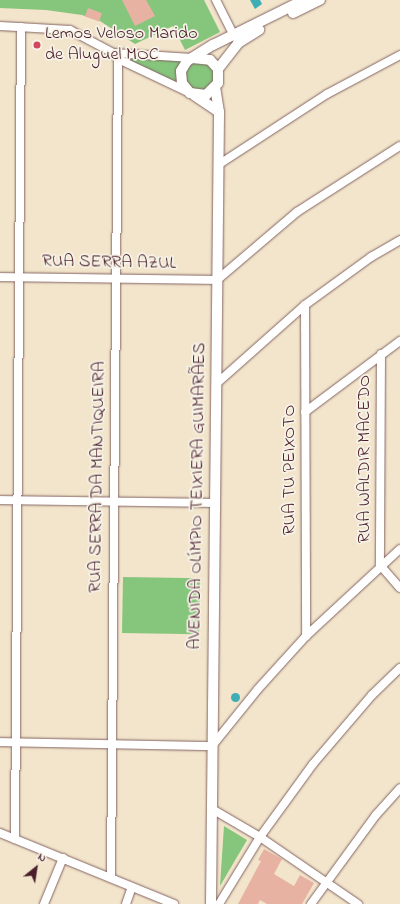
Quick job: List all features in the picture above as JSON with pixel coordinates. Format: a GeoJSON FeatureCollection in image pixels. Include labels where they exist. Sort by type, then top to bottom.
{"type":"FeatureCollection","features":[{"type":"Feature","properties":{"kind":"street"},"geometry":{"type":"LineString","coordinates":[[216,0],[234,36]]}},
{"type":"Feature","properties":{"kind":"street"},"geometry":{"type":"LineString","coordinates":[[120,56],[192,58],[210,60],[218,69],[219,78],[216,88],[206,95],[190,93],[182,83],[181,71],[192,58],[304,0]]}},
{"type":"Feature","properties":{"kind":"street"},"geometry":{"type":"LineString","coordinates":[[218,69],[238,43],[319,0]]}},
{"type":"Feature","properties":{"kind":"street"},"geometry":{"type":"LineString","coordinates":[[0,26],[70,30],[190,93],[218,112]]}},
{"type":"Feature","properties":{"kind":"street"},"geometry":{"type":"LineString","coordinates":[[15,839],[14,742],[21,27]]}},
{"type":"Feature","properties":{"kind":"street","name":"RUA SERRA DA MANTIQUEIRA"},"geometry":{"type":"LineString","coordinates":[[111,878],[116,279],[120,56]]}},
{"type":"Feature","properties":{"kind":"street"},"geometry":{"type":"LineString","coordinates":[[218,165],[327,94],[400,56]]}},
{"type":"Feature","properties":{"kind":"street","name":"AVENIDA OLÍMPIO TEIXIERA GUIMARÃES"},"geometry":{"type":"LineString","coordinates":[[211,904],[218,165],[218,112],[216,88]]}},
{"type":"Feature","properties":{"kind":"street"},"geometry":{"type":"LineString","coordinates":[[217,280],[297,212],[400,146]]}},
{"type":"Feature","properties":{"kind":"street"},"geometry":{"type":"LineString","coordinates":[[216,384],[305,305],[372,257],[400,240]]}},
{"type":"Feature","properties":{"kind":"street","name":"RUA SERRA AZUL"},"geometry":{"type":"LineString","coordinates":[[0,277],[217,280]]}},
{"type":"Feature","properties":{"kind":"street","name":"RUA TU PEIXOTO"},"geometry":{"type":"LineString","coordinates":[[305,305],[306,636]]}},
{"type":"Feature","properties":{"kind":"street"},"geometry":{"type":"LineString","coordinates":[[305,412],[400,341]]}},
{"type":"Feature","properties":{"kind":"street","name":"RUA WALDIR MACEDO"},"geometry":{"type":"LineString","coordinates":[[380,565],[381,354]]}},
{"type":"Feature","properties":{"kind":"street"},"geometry":{"type":"LineString","coordinates":[[0,500],[215,503]]}},
{"type":"Feature","properties":{"kind":"street"},"geometry":{"type":"LineString","coordinates":[[0,742],[212,746],[258,689],[306,636],[380,565],[400,549]]}},
{"type":"Feature","properties":{"kind":"street"},"geometry":{"type":"LineString","coordinates":[[380,565],[400,588]]}},
{"type":"Feature","properties":{"kind":"street"},"geometry":{"type":"LineString","coordinates":[[220,904],[260,837],[313,764],[372,695],[400,668]]}},
{"type":"Feature","properties":{"kind":"street"},"geometry":{"type":"LineString","coordinates":[[311,904],[376,815],[400,788]]}},
{"type":"Feature","properties":{"kind":"street"},"geometry":{"type":"LineString","coordinates":[[212,809],[260,837],[358,904]]}},
{"type":"Feature","properties":{"kind":"street"},"geometry":{"type":"LineString","coordinates":[[0,833],[174,904]]}},
{"type":"Feature","properties":{"kind":"street"},"geometry":{"type":"LineString","coordinates":[[44,904],[63,858]]}},
{"type":"Feature","properties":{"kind":"street"},"geometry":{"type":"LineString","coordinates":[[126,904],[132,887]]}},
{"type":"Feature","properties":{"kind":"green space"},"geometry":{"type":"Polygon","coordinates":[[[0,0],[204,0],[220,32],[185,50],[173,26],[135,44],[100,21],[82,15],[46,10],[0,8],[0,0]]]}},
{"type":"Feature","properties":{"kind":"green space"},"geometry":{"type":"Polygon","coordinates":[[[126,57],[185,61],[181,86],[137,64],[126,57]]]}},
{"type":"Feature","properties":{"kind":"green space"},"geometry":{"type":"Polygon","coordinates":[[[203,59],[216,70],[211,90],[189,90],[183,69],[186,65],[203,59]]]}},
{"type":"Feature","properties":{"kind":"green space"},"geometry":{"type":"Polygon","coordinates":[[[123,577],[200,578],[199,634],[122,633],[123,577]]]}},
{"type":"Feature","properties":{"kind":"green space"},"geometry":{"type":"Polygon","coordinates":[[[224,826],[247,840],[220,886],[224,826]]]}},
{"type":"Feature","properties":{"kind":"water"},"geometry":{"type":"Polygon","coordinates":[[[250,0],[260,0],[262,4],[255,9],[250,0]]]}},
{"type":"Feature","properties":{"kind":"water"},"geometry":{"type":"Polygon","coordinates":[[[235,692],[240,697],[235,702],[230,697],[235,692]]]}},
{"type":"Feature","properties":{"kind":"building"},"geometry":{"type":"Polygon","coordinates":[[[122,0],[146,0],[155,16],[135,26],[122,0]]]}},
{"type":"Feature","properties":{"kind":"building"},"geometry":{"type":"Polygon","coordinates":[[[88,8],[102,13],[99,22],[85,16],[88,8]]]}},
{"type":"Feature","properties":{"kind":"building"},"geometry":{"type":"Polygon","coordinates":[[[264,849],[282,859],[274,874],[294,886],[300,875],[314,883],[302,904],[267,904],[260,900],[258,904],[238,904],[261,861],[258,860],[264,849]]]}},
{"type":"Feature","properties":{"kind":"place","name":"Lemos Veloso Marido de Aluguel MOC"},"geometry":{"type":"Point","coordinates":[37,45]}}]}
